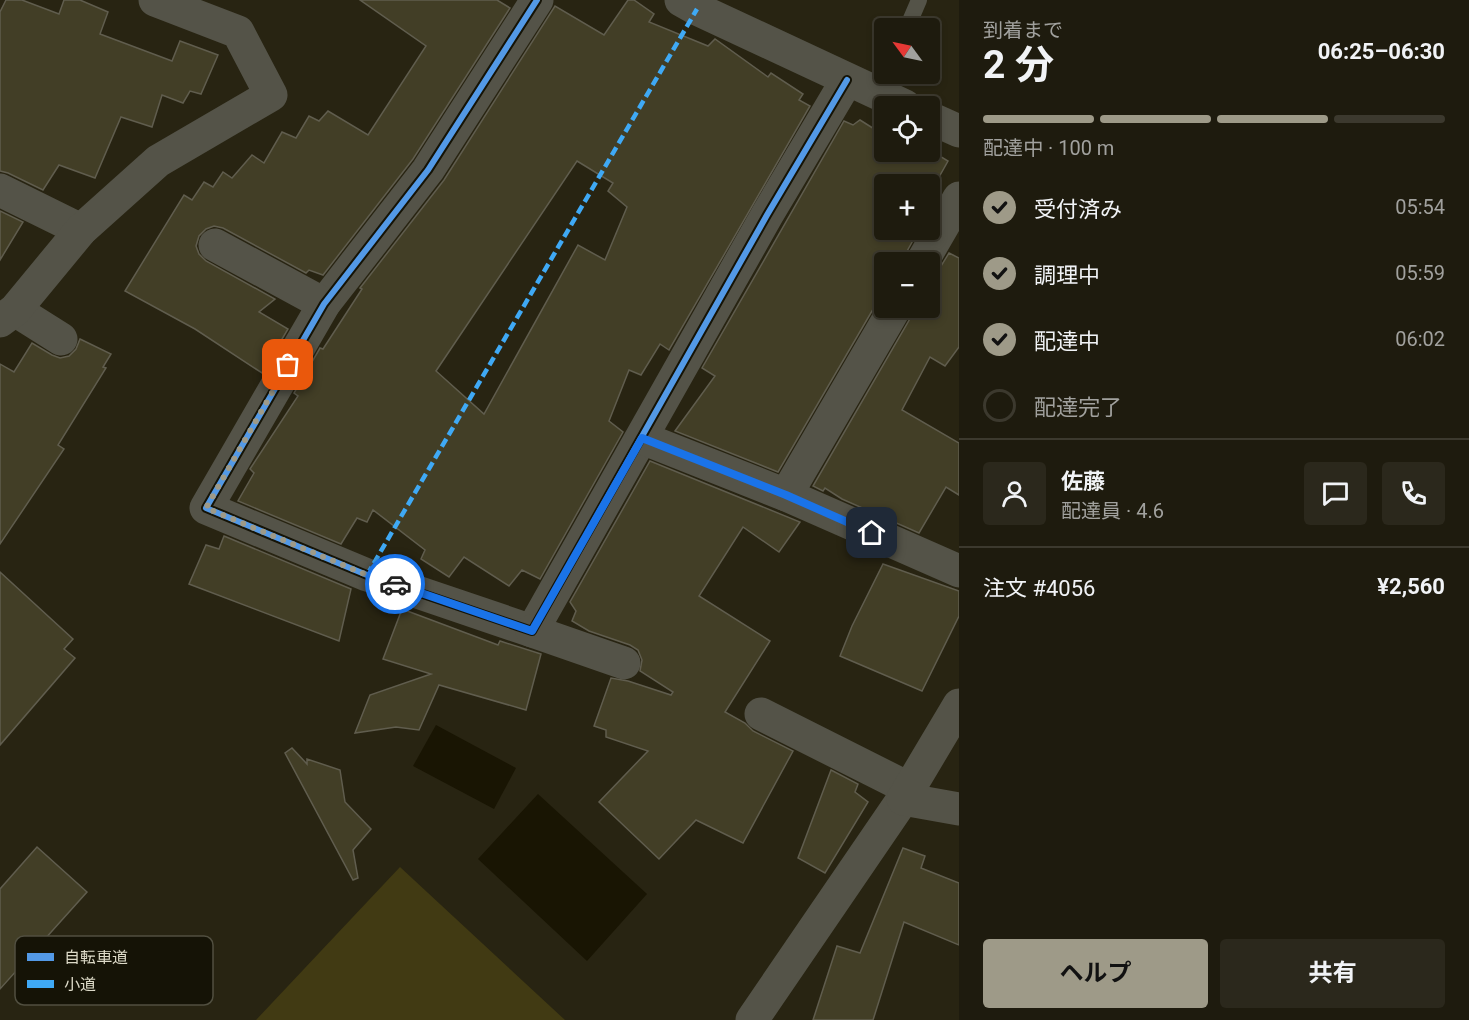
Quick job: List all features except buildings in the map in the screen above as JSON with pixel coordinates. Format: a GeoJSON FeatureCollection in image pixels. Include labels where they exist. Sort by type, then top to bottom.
{"type":"FeatureCollection","features":[{"type":"Feature","properties":{"kind":"street"},"geometry":{"type":"LineString","coordinates":[[61,339],[8,315],[81,230],[158,161],[271,95],[238,32],[155,0]]}},
{"type":"Feature","properties":{"kind":"street"},"geometry":{"type":"LineString","coordinates":[[537,0],[428,170],[324,304],[206,508],[367,575],[624,663]]}},
{"type":"Feature","properties":{"kind":"street"},"geometry":{"type":"LineString","coordinates":[[681,0],[848,80],[891,92]]}},
{"type":"Feature","properties":{"kind":"street"},"geometry":{"type":"LineString","coordinates":[[532,631],[767,215],[848,80]]}},
{"type":"Feature","properties":{"kind":"street"},"geometry":{"type":"LineString","coordinates":[[940,122],[959,131]]}},
{"type":"Feature","properties":{"kind":"street"},"geometry":{"type":"LineString","coordinates":[[0,190],[81,230]]}},
{"type":"Feature","properties":{"kind":"street"},"geometry":{"type":"LineString","coordinates":[[927,252],[959,198]]}},
{"type":"Feature","properties":{"kind":"street"},"geometry":{"type":"LineString","coordinates":[[215,246],[324,304]]}},
{"type":"Feature","properties":{"kind":"street"},"geometry":{"type":"LineString","coordinates":[[786,495],[889,318]]}},
{"type":"Feature","properties":{"kind":"street"},"geometry":{"type":"LineString","coordinates":[[642,438],[786,495],[959,571]]}},
{"type":"Feature","properties":{"kind":"street"},"geometry":{"type":"LineString","coordinates":[[752,1020],[906,794],[959,705]]}},
{"type":"Feature","properties":{"kind":"street"},"geometry":{"type":"LineString","coordinates":[[761,714],[906,794],[959,809]]}},
{"type":"Feature","properties":{"kind":"lane"},"geometry":{"type":"LineString","coordinates":[[911,18],[919,0]]}},
{"type":"Feature","properties":{"kind":"shaded area"},"geometry":{"type":"Polygon","coordinates":[[[436,725],[516,768],[494,809],[413,766],[436,725]]]}},
{"type":"Feature","properties":{"kind":"shaded area"},"geometry":{"type":"Polygon","coordinates":[[[538,794],[647,894],[587,961],[478,859],[538,794]]]}},
{"type":"Feature","properties":{"kind":"shaded area"},"geometry":{"type":"Polygon","coordinates":[[[400,867],[565,1020],[256,1020],[400,867]]]}},
{"type":"Feature","properties":{"kind":"marked path"},"geometry":{"type":"LineString","coordinates":[[367,575],[697,9]]}},
{"type":"Feature","properties":{"kind":"cycle path"},"geometry":{"type":"LineString","coordinates":[[537,0],[428,170],[324,304],[206,508],[367,575],[532,631],[767,215],[847,80]]}},
{"type":"Feature","properties":{"kind":"way so far"},"geometry":{"type":"LineString","coordinates":[[288,365],[206,508],[367,575],[395,584]]}},
{"type":"Feature","properties":{"kind":"route"},"geometry":{"type":"LineString","coordinates":[[395,584],[532,631],[642,438],[786,495],[872,533]]}}]}
